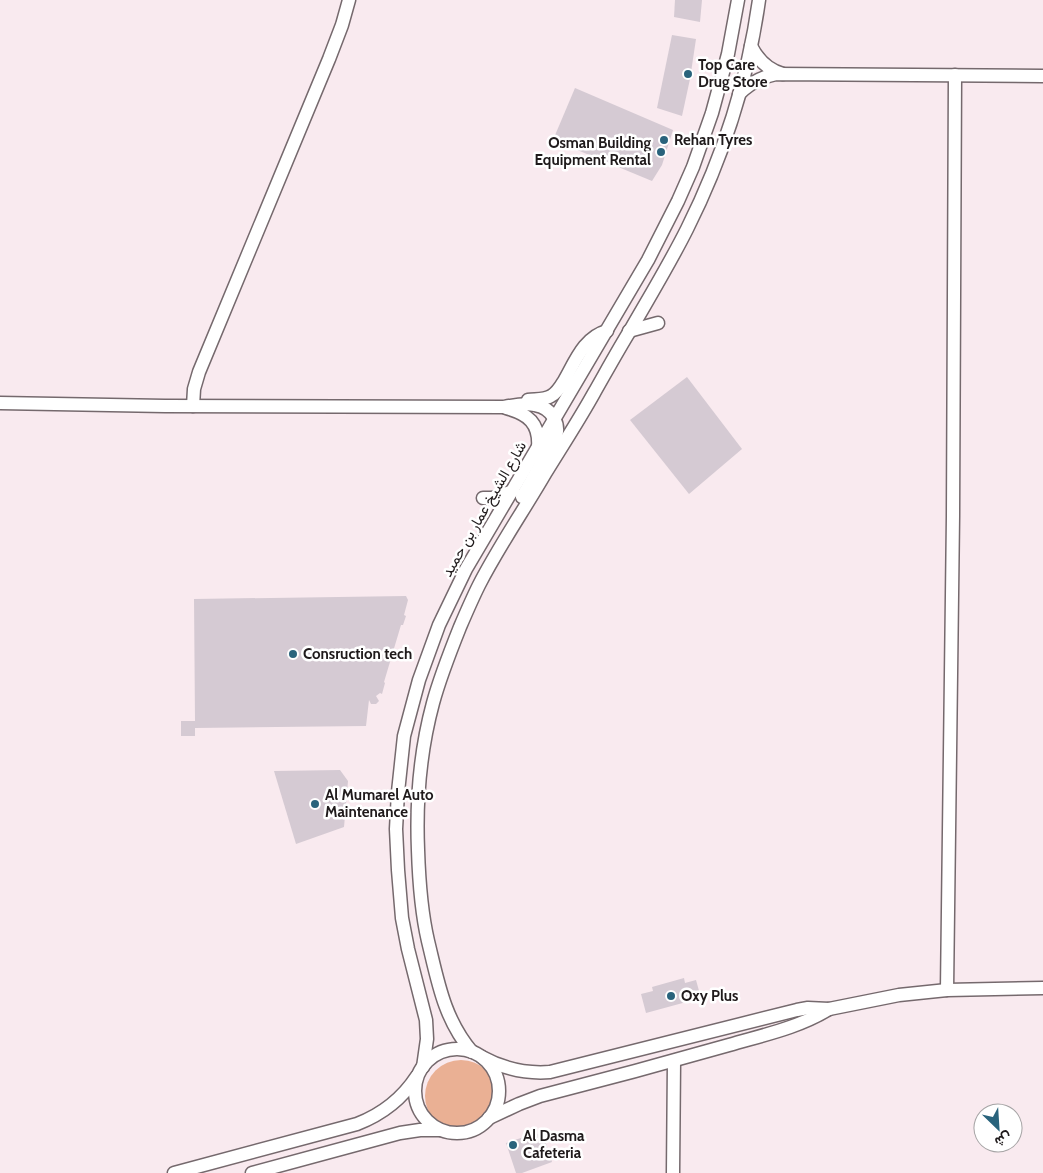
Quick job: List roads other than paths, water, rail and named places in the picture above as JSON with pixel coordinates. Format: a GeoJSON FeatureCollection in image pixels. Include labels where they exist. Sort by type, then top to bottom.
{"type":"FeatureCollection","features":[{"type":"Feature","properties":{"kind":"street"},"geometry":{"type":"LineString","coordinates":[[193,406],[198,372],[329,59],[349,0]]}},
{"type":"Feature","properties":{"kind":"street","name":"شارع الشيخ عمار بن حميد"},"geometry":{"type":"LineString","coordinates":[[420,1071],[426,1048],[426,1020],[405,933],[400,902],[397,810],[404,736],[419,680],[439,625],[466,569],[659,241],[678,201],[693,167],[718,94],[738,0]]}},
{"type":"Feature","properties":{"kind":"street"},"geometry":{"type":"LineString","coordinates":[[489,1118],[498,1101],[498,1081],[489,1064],[477,1054],[454,1028],[446,1009],[426,931],[420,898],[417,840],[418,799],[425,739],[433,702],[445,666],[488,569],[593,395],[677,249],[697,209],[720,151],[738,94],[751,46],[759,0]]}},
{"type":"Feature","properties":{"kind":"street"},"geometry":{"type":"LineString","coordinates":[[751,46],[764,64],[771,69],[785,74]]}},
{"type":"Feature","properties":{"kind":"street"},"geometry":{"type":"LineString","coordinates":[[738,94],[759,79],[776,74],[1043,76]]}},
{"type":"Feature","properties":{"kind":"street"},"geometry":{"type":"LineString","coordinates":[[947,990],[955,75]]}},
{"type":"Feature","properties":{"kind":"street"},"geometry":{"type":"LineString","coordinates":[[629,331],[658,323]]}},
{"type":"Feature","properties":{"kind":"street"},"geometry":{"type":"LineString","coordinates":[[504,407],[518,402],[551,396],[562,385],[587,342],[596,335],[606,331]]}},
{"type":"Feature","properties":{"kind":"street"},"geometry":{"type":"LineString","coordinates":[[0,403],[165,406],[504,407],[522,404],[534,405],[546,409],[554,418],[557,428],[556,437],[512,514],[510,533]]}},
{"type":"Feature","properties":{"kind":"street"},"geometry":{"type":"LineString","coordinates":[[504,407],[521,413],[532,421],[537,434],[538,448]]}},
{"type":"Feature","properties":{"kind":"street"},"geometry":{"type":"LineString","coordinates":[[483,498],[492,498],[513,491]]}},
{"type":"Feature","properties":{"kind":"street"},"geometry":{"type":"LineString","coordinates":[[174,1173],[370,1119],[401,1097],[430,1058],[450,1050],[461,1049],[477,1054],[492,1063],[514,1070],[538,1073],[550,1072],[808,1008],[829,1009],[899,995],[947,990],[1043,988]]}},
{"type":"Feature","properties":{"kind":"street"},"geometry":{"type":"LineString","coordinates":[[252,1173],[400,1133],[420,1130],[466,1132],[475,1129],[489,1118],[509,1108],[535,1098],[790,1028],[810,1020],[829,1009]]}},
{"type":"Feature","properties":{"kind":"street"},"geometry":{"type":"LineString","coordinates":[[673,1173],[674,1061]]}},
{"type":"Feature","properties":{"kind":"street"},"geometry":{"type":"LineString","coordinates":[[420,1071],[415,1087],[418,1108],[423,1117],[440,1130]]}},
{"type":"Feature","properties":{"kind":"place","name":"Top Care Drug Store"},"geometry":{"type":"Point","coordinates":[688,74]}},
{"type":"Feature","properties":{"kind":"place","name":"Rehan Tyres"},"geometry":{"type":"Point","coordinates":[664,140]}},
{"type":"Feature","properties":{"kind":"place","name":"Osman Building Equipment Rental"},"geometry":{"type":"Point","coordinates":[661,152]}},
{"type":"Feature","properties":{"kind":"place","name":"Consruction tech"},"geometry":{"type":"Point","coordinates":[293,654]}},
{"type":"Feature","properties":{"kind":"place","name":"Al Mumarel Auto Maintenance"},"geometry":{"type":"Point","coordinates":[315,804]}},
{"type":"Feature","properties":{"kind":"place","name":"Oxy Plus"},"geometry":{"type":"Point","coordinates":[671,996]}},
{"type":"Feature","properties":{"kind":"place","name":"Al Dasma Cafeteria"},"geometry":{"type":"Point","coordinates":[513,1145]}}]}
